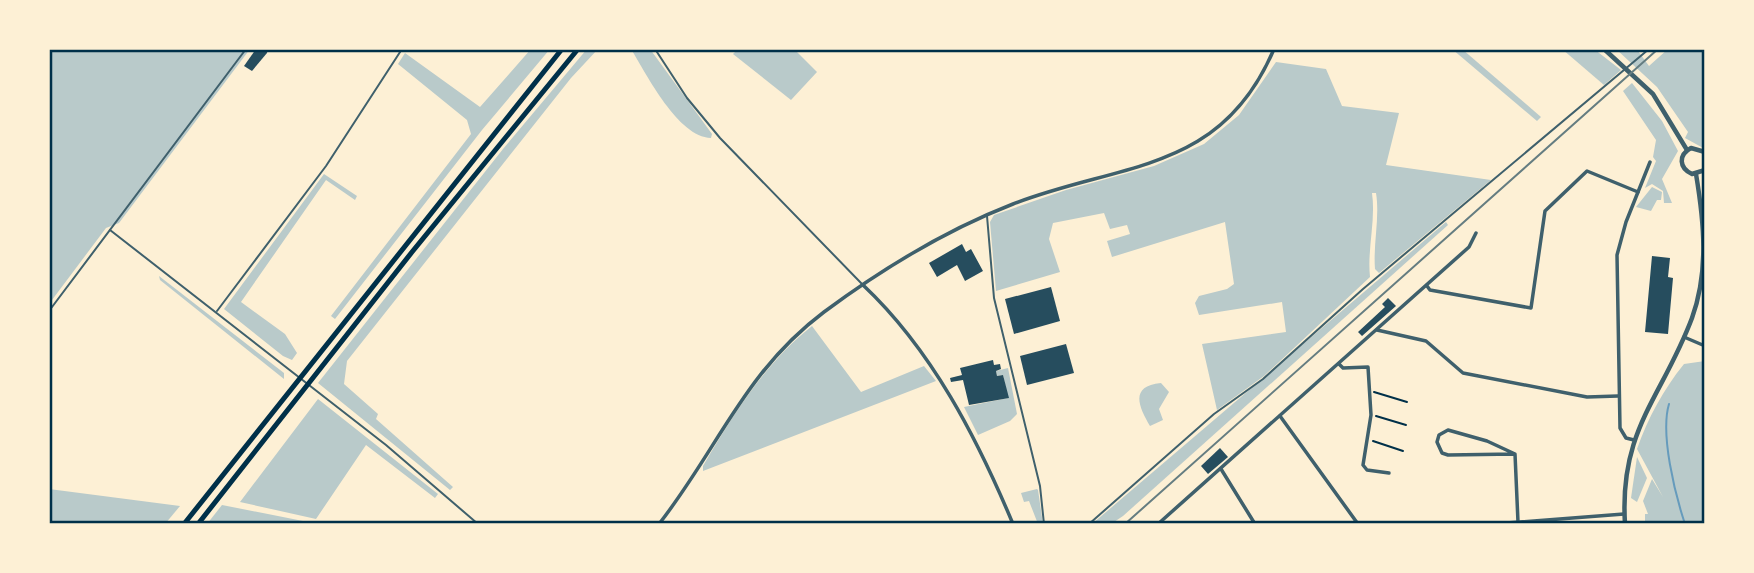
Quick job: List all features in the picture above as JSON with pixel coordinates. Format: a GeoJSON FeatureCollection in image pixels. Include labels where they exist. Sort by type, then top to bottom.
{"type":"FeatureCollection","features":[{"type":"Feature","properties":{"kind":"highway"},"geometry":{"type":"LineString","coordinates":[[184,524],[562,49]]}},
{"type":"Feature","properties":{"kind":"highway"},"geometry":{"type":"LineString","coordinates":[[198,524],[419,242],[578,49]]}},
{"type":"Feature","properties":{"kind":"street"},"geometry":{"type":"LineString","coordinates":[[659,524],[677,500],[730,413],[760,373],[807,325],[922,248],[987,215],[1040,194],[1153,162],[1205,139],[1236,112],[1250,95],[1274,49]]}},
{"type":"Feature","properties":{"kind":"street"},"geometry":{"type":"LineString","coordinates":[[1604,49],[1653,94],[1687,150]]}},
{"type":"Feature","properties":{"kind":"street"},"geometry":{"type":"LineString","coordinates":[[1705,152],[1696,147],[1687,150],[1682,158],[1682,166],[1688,173],[1696,174],[1705,170]]}},
{"type":"Feature","properties":{"kind":"street"},"geometry":{"type":"LineString","coordinates":[[1633,440],[1622,434],[1618,396],[1616,255],[1650,162]]}},
{"type":"Feature","properties":{"kind":"street"},"geometry":{"type":"LineString","coordinates":[[1427,286],[1430,290],[1531,308],[1545,211],[1550,203],[1587,171],[1637,192]]}},
{"type":"Feature","properties":{"kind":"street"},"geometry":{"type":"LineString","coordinates":[[1625,524],[1626,475],[1633,440],[1642,417],[1684,337],[1702,276],[1703,229],[1696,174]]}},
{"type":"Feature","properties":{"kind":"street"},"geometry":{"type":"LineString","coordinates":[[1158,524],[1427,286],[1469,247],[1476,233]]}},
{"type":"Feature","properties":{"kind":"street"},"geometry":{"type":"LineString","coordinates":[[863,285],[950,394],[973,435],[1013,524]]}},
{"type":"Feature","properties":{"kind":"street"},"geometry":{"type":"LineString","coordinates":[[1377,330],[1426,341],[1463,373],[1587,397],[1618,396]]}},
{"type":"Feature","properties":{"kind":"street"},"geometry":{"type":"LineString","coordinates":[[1684,337],[1705,346]]}},
{"type":"Feature","properties":{"kind":"street"},"geometry":{"type":"LineString","coordinates":[[1339,363],[1343,368],[1368,368],[1371,415],[1363,465],[1367,470],[1389,473]]}},
{"type":"Feature","properties":{"kind":"street"},"geometry":{"type":"LineString","coordinates":[[1280,416],[1358,524]]}},
{"type":"Feature","properties":{"kind":"street"},"geometry":{"type":"LineString","coordinates":[[1448,430],[1487,441],[1515,454],[1448,454],[1442,453],[1437,442],[1439,435],[1448,430]]}},
{"type":"Feature","properties":{"kind":"street"},"geometry":{"type":"LineString","coordinates":[[1515,454],[1518,522]]}},
{"type":"Feature","properties":{"kind":"street"},"geometry":{"type":"LineString","coordinates":[[1220,469],[1255,524]]}},
{"type":"Feature","properties":{"kind":"street"},"geometry":{"type":"LineString","coordinates":[[1493,524],[1624,514]]}},
{"type":"Feature","properties":{"kind":"lane"},"geometry":{"type":"LineString","coordinates":[[49,311],[246,49]]}},
{"type":"Feature","properties":{"kind":"lane"},"geometry":{"type":"LineString","coordinates":[[216,312],[326,166],[402,49]]}},
{"type":"Feature","properties":{"kind":"lane"},"geometry":{"type":"LineString","coordinates":[[654,49],[687,98],[720,138],[863,285]]}},
{"type":"Feature","properties":{"kind":"lane"},"geometry":{"type":"LineString","coordinates":[[1088,524],[1214,415],[1263,379],[1363,289],[1649,49]]}},
{"type":"Feature","properties":{"kind":"lane"},"geometry":{"type":"LineString","coordinates":[[987,215],[994,298],[1040,486],[1044,524]]}},
{"type":"Feature","properties":{"kind":"lane"},"geometry":{"type":"LineString","coordinates":[[110,230],[278,359],[478,524]]}},
{"type":"Feature","properties":{"kind":"path"},"geometry":{"type":"LineString","coordinates":[[1370,391],[1407,402]]}},
{"type":"Feature","properties":{"kind":"path"},"geometry":{"type":"LineString","coordinates":[[1371,415],[1406,425]]}},
{"type":"Feature","properties":{"kind":"path"},"geometry":{"type":"LineString","coordinates":[[1369,440],[1403,451]]}},
{"type":"Feature","properties":{"kind":"shaded area"},"geometry":{"type":"Polygon","coordinates":[[[49,49],[250,49],[119,223],[106,228],[49,304],[49,49]]]}},
{"type":"Feature","properties":{"kind":"shaded area"},"geometry":{"type":"Polygon","coordinates":[[[531,49],[550,49],[482,130],[335,319],[331,316],[471,134],[467,120],[398,64],[405,53],[480,107],[531,49]]]}},
{"type":"Feature","properties":{"kind":"shaded area"},"geometry":{"type":"Polygon","coordinates":[[[587,49],[598,49],[571,78],[347,361],[344,384],[378,414],[376,419],[453,487],[450,490],[318,383],[503,149],[587,49]]]}},
{"type":"Feature","properties":{"kind":"shaded area"},"geometry":{"type":"Polygon","coordinates":[[[631,49],[650,49],[712,134],[711,138],[699,135],[675,116],[631,49]]]}},
{"type":"Feature","properties":{"kind":"shaded area"},"geometry":{"type":"Polygon","coordinates":[[[738,49],[794,49],[817,72],[791,100],[733,54],[738,49]]]}},
{"type":"Feature","properties":{"kind":"shaded area"},"geometry":{"type":"Polygon","coordinates":[[[1452,49],[1462,49],[1541,117],[1537,121],[1452,49]]]}},
{"type":"Feature","properties":{"kind":"shaded area"},"geometry":{"type":"Polygon","coordinates":[[[1562,49],[1594,49],[1621,70],[1604,85],[1562,49]]]}},
{"type":"Feature","properties":{"kind":"shaded area"},"geometry":{"type":"Polygon","coordinates":[[[1616,49],[1640,49],[1638,51],[1649,66],[1668,49],[1705,49],[1705,149],[1685,138],[1688,132],[1657,87],[1616,49]]]}},
{"type":"Feature","properties":{"kind":"shaded area"},"geometry":{"type":"Polygon","coordinates":[[[1276,62],[1326,69],[1342,106],[1399,113],[1386,165],[1491,180],[1379,273],[1375,269],[1377,202],[1376,193],[1372,193],[1370,277],[1264,376],[1217,410],[1202,344],[1286,332],[1282,302],[1199,315],[1195,303],[1199,296],[1227,289],[1234,284],[1225,222],[1112,257],[1107,241],[1130,234],[1127,225],[1110,229],[1104,213],[1053,223],[1049,239],[1060,272],[996,291],[990,222],[994,215],[1066,190],[1154,166],[1204,144],[1239,115],[1276,62]]]}},
{"type":"Feature","properties":{"kind":"shaded area"},"geometry":{"type":"Polygon","coordinates":[[[1632,83],[1662,121],[1678,151],[1662,179],[1672,203],[1664,203],[1663,191],[1652,184],[1645,188],[1656,161],[1653,157],[1656,140],[1623,91],[1632,83]]]}},
{"type":"Feature","properties":{"kind":"shaded area"},"geometry":{"type":"Polygon","coordinates":[[[324,174],[357,196],[355,200],[326,180],[241,302],[285,334],[297,353],[292,360],[283,356],[224,309],[324,174]]]}},
{"type":"Feature","properties":{"kind":"shaded area"},"geometry":{"type":"Polygon","coordinates":[[[1652,187],[1662,192],[1661,200],[1657,200],[1651,211],[1636,207],[1652,187]]]}},
{"type":"Feature","properties":{"kind":"shaded area"},"geometry":{"type":"Polygon","coordinates":[[[1446,222],[1448,225],[1123,516],[1111,524],[1092,524],[1446,222]]]}},
{"type":"Feature","properties":{"kind":"shaded area"},"geometry":{"type":"Polygon","coordinates":[[[159,276],[284,373],[284,379],[160,280],[159,276]]]}},
{"type":"Feature","properties":{"kind":"shaded area"},"geometry":{"type":"Polygon","coordinates":[[[812,326],[861,392],[924,366],[936,381],[703,471],[714,447],[751,391],[779,356],[812,326]]]}},
{"type":"Feature","properties":{"kind":"shaded area"},"geometry":{"type":"Polygon","coordinates":[[[1705,361],[1705,524],[1645,524],[1645,514],[1648,514],[1643,501],[1652,479],[1663,497],[1637,449],[1657,405],[1684,364],[1705,361]]]}},
{"type":"Feature","properties":{"kind":"shaded area"},"geometry":{"type":"Polygon","coordinates":[[[1008,368],[1017,414],[1010,421],[978,435],[964,407],[1008,398],[1003,375],[997,376],[996,371],[1008,368]]]}},
{"type":"Feature","properties":{"kind":"shaded area"},"geometry":{"type":"Polygon","coordinates":[[[1161,383],[1169,392],[1159,409],[1163,420],[1150,426],[1139,399],[1144,388],[1161,383]]]}},
{"type":"Feature","properties":{"kind":"shaded area"},"geometry":{"type":"Polygon","coordinates":[[[318,399],[438,494],[435,498],[366,445],[316,519],[240,502],[318,399]]]}},
{"type":"Feature","properties":{"kind":"shaded area"},"geometry":{"type":"Polygon","coordinates":[[[1637,457],[1647,478],[1637,502],[1631,498],[1637,457]]]}},
{"type":"Feature","properties":{"kind":"shaded area"},"geometry":{"type":"Polygon","coordinates":[[[49,489],[180,506],[165,524],[49,524],[49,489]]]}},
{"type":"Feature","properties":{"kind":"shaded area"},"geometry":{"type":"Polygon","coordinates":[[[1037,489],[1043,524],[1038,524],[1029,501],[1024,502],[1021,493],[1037,489]]]}},
{"type":"Feature","properties":{"kind":"shaded area"},"geometry":{"type":"Polygon","coordinates":[[[222,505],[308,522],[309,524],[207,524],[222,505]]]}},
{"type":"Feature","properties":{"kind":"building"},"geometry":{"type":"Polygon","coordinates":[[[256,49],[268,49],[252,71],[244,66],[256,49]]]}},
{"type":"Feature","properties":{"kind":"building"},"geometry":{"type":"Polygon","coordinates":[[[962,244],[966,252],[971,249],[983,271],[965,281],[957,265],[937,277],[929,263],[962,244]]]}},
{"type":"Feature","properties":{"kind":"building"},"geometry":{"type":"Polygon","coordinates":[[[1652,256],[1670,258],[1668,277],[1673,278],[1668,334],[1645,332],[1652,256]]]}},
{"type":"Feature","properties":{"kind":"building"},"geometry":{"type":"Polygon","coordinates":[[[1051,287],[1060,321],[1014,334],[1005,299],[1051,287]]]}},
{"type":"Feature","properties":{"kind":"building"},"geometry":{"type":"Polygon","coordinates":[[[1388,298],[1396,306],[1362,336],[1358,332],[1385,307],[1382,304],[1388,298]]]}},
{"type":"Feature","properties":{"kind":"building"},"geometry":{"type":"Polygon","coordinates":[[[1066,344],[1074,373],[1027,385],[1020,356],[1066,344]]]}},
{"type":"Feature","properties":{"kind":"building"},"geometry":{"type":"Polygon","coordinates":[[[993,360],[994,365],[1000,364],[1001,369],[996,371],[997,376],[1003,375],[1009,398],[969,405],[963,380],[951,382],[950,378],[962,375],[960,368],[993,360]]]}},
{"type":"Feature","properties":{"kind":"building"},"geometry":{"type":"Polygon","coordinates":[[[1220,448],[1228,457],[1208,474],[1201,466],[1220,448]]]}},
{"type":"Feature","properties":{"kind":"waterway"},"geometry":{"type":"LineString","coordinates":[[1669,404],[1667,447],[1685,524]]}},
{"type":"Feature","properties":{"kind":"railway"},"geometry":{"type":"LineString","coordinates":[[1125,524],[1658,49]]}}]}
